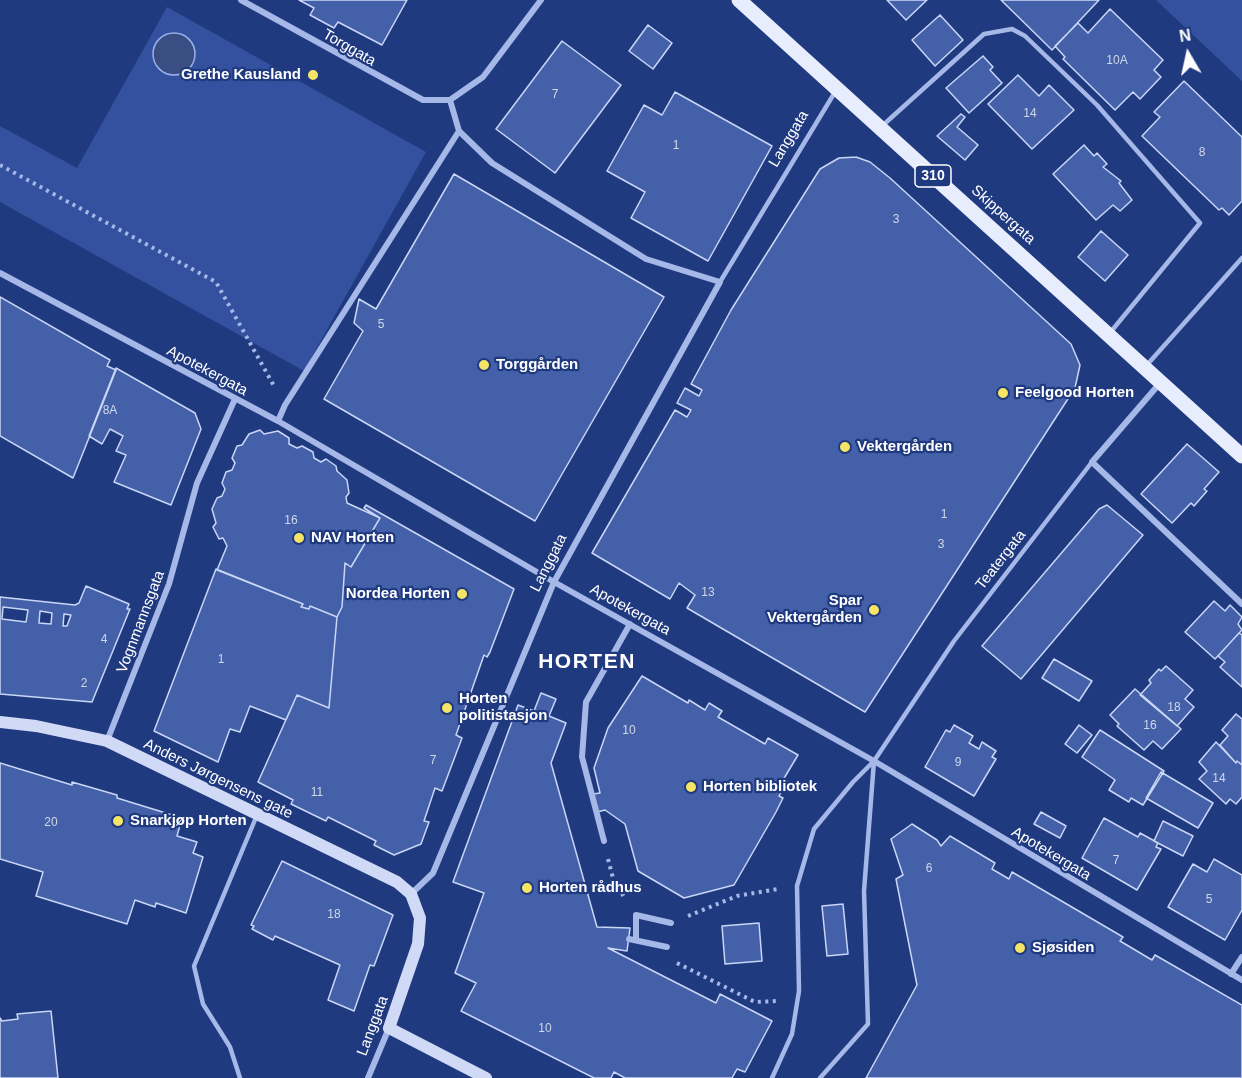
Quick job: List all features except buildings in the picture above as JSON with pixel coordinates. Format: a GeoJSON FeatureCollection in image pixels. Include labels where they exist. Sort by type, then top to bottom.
{"type":"FeatureCollection","features":[{"type":"Feature","properties":{"kind":"main road","name":"Skippergata"},"geometry":{"type":"LineString","coordinates":[[739,0],[1242,456]]}},
{"type":"Feature","properties":{"kind":"street","name":"Torggata"},"geometry":{"type":"LineString","coordinates":[[241,0],[423,100],[450,100]]}},
{"type":"Feature","properties":{"kind":"street"},"geometry":{"type":"LineString","coordinates":[[541,0],[483,77],[450,100],[459,131],[492,162],[646,259],[720,282]]}},
{"type":"Feature","properties":{"kind":"street"},"geometry":{"type":"LineString","coordinates":[[278,421],[285,405],[459,131]]}},
{"type":"Feature","properties":{"kind":"street","name":"Apotekergata"},"geometry":{"type":"LineString","coordinates":[[0,273],[278,421],[554,582],[874,761],[1242,980]]}},
{"type":"Feature","properties":{"kind":"street","name":"Langgata"},"geometry":{"type":"LineString","coordinates":[[368,1078],[389,1028],[418,944],[420,918],[411,894],[433,873],[554,582],[720,282]]}},
{"type":"Feature","properties":{"kind":"street","name":"Teatergata"},"geometry":{"type":"LineString","coordinates":[[1092,462],[1160,383]]}},
{"type":"Feature","properties":{"kind":"street","name":"Vognmannsgata"},"geometry":{"type":"LineString","coordinates":[[107,741],[170,585],[197,483],[235,399]]}},
{"type":"Feature","properties":{"kind":"street"},"geometry":{"type":"LineString","coordinates":[[1092,462],[1242,604]]}},
{"type":"Feature","properties":{"kind":"street"},"geometry":{"type":"LineString","coordinates":[[604,841],[582,757],[586,702],[630,624]]}},
{"type":"Feature","properties":{"kind":"street","name":"Anders Jørgensens gate"},"geometry":{"type":"LineString","coordinates":[[0,722],[36,726],[107,741],[397,882],[411,894]]}},
{"type":"Feature","properties":{"kind":"street"},"geometry":{"type":"LineString","coordinates":[[667,947],[632,939],[636,915],[671,923]]}},
{"type":"Feature","properties":{"kind":"street"},"geometry":{"type":"LineString","coordinates":[[1231,974],[1242,957]]}},
{"type":"Feature","properties":{"kind":"street"},"geometry":{"type":"LineString","coordinates":[[389,1028],[486,1078]]}},
{"type":"Feature","properties":{"kind":"lane"},"geometry":{"type":"LineString","coordinates":[[880,128],[984,34],[1012,29],[1025,36],[1096,105],[1200,223],[1109,335]]}},
{"type":"Feature","properties":{"kind":"lane","name":"Langgata"},"geometry":{"type":"LineString","coordinates":[[720,282],[837,88]]}},
{"type":"Feature","properties":{"kind":"lane"},"geometry":{"type":"LineString","coordinates":[[1144,368],[1242,258]]}},
{"type":"Feature","properties":{"kind":"lane","name":"Teatergata"},"geometry":{"type":"LineString","coordinates":[[772,1078],[792,1034],[797,999],[797,886],[814,829],[853,782],[874,761],[954,641],[1092,462]]}},
{"type":"Feature","properties":{"kind":"lane","name":"Teatergata"},"geometry":{"type":"LineString","coordinates":[[820,1078],[868,1024],[864,891],[874,761]]}},
{"type":"Feature","properties":{"kind":"lane"},"geometry":{"type":"LineString","coordinates":[[240,1078],[230,1047],[203,1004],[194,966],[257,814]]}},
{"type":"Feature","properties":{"kind":"path"},"geometry":{"type":"LineString","coordinates":[[0,165],[216,282],[285,405]]}},
{"type":"Feature","properties":{"kind":"path"},"geometry":{"type":"LineString","coordinates":[[604,841],[613,878],[636,915]]}},
{"type":"Feature","properties":{"kind":"path"},"geometry":{"type":"LineString","coordinates":[[671,923],[737,896],[797,886]]}},
{"type":"Feature","properties":{"kind":"path"},"geometry":{"type":"LineString","coordinates":[[667,947],[667,955],[673,962],[755,1002],[797,999]]}},
{"type":"Feature","properties":{"kind":"shaded area"},"geometry":{"type":"Polygon","coordinates":[[[1156,0],[1242,0],[1242,81],[1156,0]]]}},
{"type":"Feature","properties":{"kind":"shaded area"},"geometry":{"type":"Polygon","coordinates":[[[167,7],[426,152],[304,371],[0,202],[0,126],[77,168],[167,7]]]}},
{"type":"Feature","properties":{"kind":"shaded area"},"geometry":{"type":"Polygon","coordinates":[[[174,33],[182,34],[189,39],[194,46],[194,62],[189,69],[182,74],[174,75],[166,74],[159,69],[154,62],[153,54],[154,46],[159,39],[166,34],[174,33]]]}},
{"type":"Feature","properties":{"kind":"place","name":"Grethe Kausland"},"geometry":{"type":"Point","coordinates":[313,75]}},
{"type":"Feature","properties":{"kind":"place","name":"Torggården"},"geometry":{"type":"Point","coordinates":[484,365]}},
{"type":"Feature","properties":{"kind":"place","name":"Feelgood Horten"},"geometry":{"type":"Point","coordinates":[1003,393]}},
{"type":"Feature","properties":{"kind":"place","name":"Vektergården"},"geometry":{"type":"Point","coordinates":[845,447]}},
{"type":"Feature","properties":{"kind":"place","name":"NAV Horten"},"geometry":{"type":"Point","coordinates":[299,538]}},
{"type":"Feature","properties":{"kind":"place","name":"Nordea Horten"},"geometry":{"type":"Point","coordinates":[462,594]}},
{"type":"Feature","properties":{"kind":"place","name":"Spar Vektergården"},"geometry":{"type":"Point","coordinates":[874,610]}},
{"type":"Feature","properties":{"kind":"place","name":"Horten politistasjon"},"geometry":{"type":"Point","coordinates":[447,708]}},
{"type":"Feature","properties":{"kind":"place","name":"Horten bibliotek"},"geometry":{"type":"Point","coordinates":[691,787]}},
{"type":"Feature","properties":{"kind":"place","name":"Snarkjøp Horten"},"geometry":{"type":"Point","coordinates":[118,821]}},
{"type":"Feature","properties":{"kind":"place","name":"Horten rådhus"},"geometry":{"type":"Point","coordinates":[527,888]}},
{"type":"Feature","properties":{"kind":"place","name":"Sjøsiden"},"geometry":{"type":"Point","coordinates":[1020,948]}},
{"type":"Feature","properties":{"kind":"district","name":"HORTEN"},"geometry":{"type":"Point","coordinates":[587,662]}}]}
